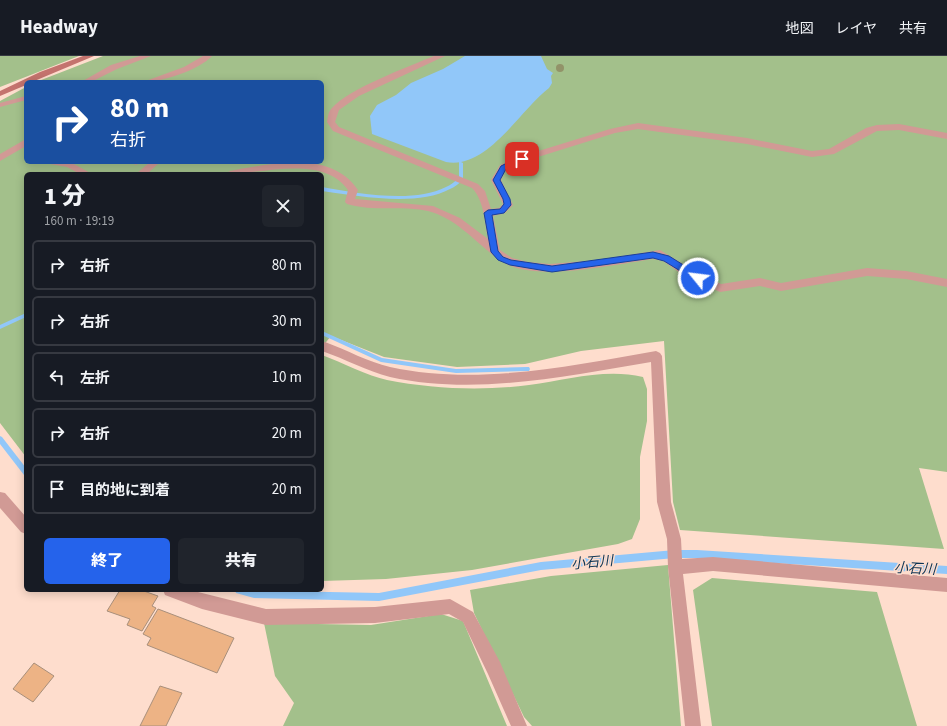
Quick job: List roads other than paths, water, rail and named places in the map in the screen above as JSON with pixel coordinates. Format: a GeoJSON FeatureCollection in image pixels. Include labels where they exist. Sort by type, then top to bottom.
{"type":"FeatureCollection","features":[{"type":"Feature","properties":{"kind":"street"},"geometry":{"type":"LineString","coordinates":[[29,80],[90,56]]}},
{"type":"Feature","properties":{"kind":"street"},"geometry":{"type":"LineString","coordinates":[[89,80],[114,67],[147,56]]}},
{"type":"Feature","properties":{"kind":"street"},"geometry":{"type":"LineString","coordinates":[[152,80],[194,66],[208,56]]}},
{"type":"Feature","properties":{"kind":"street"},"geometry":{"type":"LineString","coordinates":[[334,126],[331,122],[332,115],[336,108],[353,96],[441,56]]}},
{"type":"Feature","properties":{"kind":"street"},"geometry":{"type":"LineString","coordinates":[[0,94],[24,83]]}},
{"type":"Feature","properties":{"kind":"street"},"geometry":{"type":"LineString","coordinates":[[0,105],[24,99]]}},
{"type":"Feature","properties":{"kind":"street"},"geometry":{"type":"LineString","coordinates":[[324,128],[334,126],[475,186],[480,191],[488,213],[494,252]]}},
{"type":"Feature","properties":{"kind":"street"},"geometry":{"type":"LineString","coordinates":[[488,213],[502,211],[508,205],[507,199],[496,180],[503,167],[522,159],[626,128],[648,126],[747,141],[812,154],[831,152],[869,130],[886,126],[947,136]]}},
{"type":"Feature","properties":{"kind":"street"},"geometry":{"type":"LineString","coordinates":[[0,158],[24,143]]}},
{"type":"Feature","properties":{"kind":"street"},"geometry":{"type":"LineString","coordinates":[[69,164],[83,172]]}},
{"type":"Feature","properties":{"kind":"street"},"geometry":{"type":"LineString","coordinates":[[144,172],[154,164]]}},
{"type":"Feature","properties":{"kind":"street"},"geometry":{"type":"LineString","coordinates":[[246,172],[293,166],[319,167],[343,178],[352,194],[350,202],[430,208],[457,220],[475,233],[500,258],[510,262],[552,269],[670,253]]}},
{"type":"Feature","properties":{"kind":"street"},"geometry":{"type":"LineString","coordinates":[[653,255],[666,258],[687,272],[720,288],[760,282],[781,287],[867,272],[906,275],[947,283]]}},
{"type":"Feature","properties":{"kind":"street"},"geometry":{"type":"LineString","coordinates":[[326,347],[390,372],[462,381],[528,376],[656,356],[664,502],[674,538],[675,565],[693,726]]}},
{"type":"Feature","properties":{"kind":"street"},"geometry":{"type":"LineString","coordinates":[[0,498],[24,525]]}},
{"type":"Feature","properties":{"kind":"street"},"geometry":{"type":"LineString","coordinates":[[675,565],[713,564],[947,585]]}},
{"type":"Feature","properties":{"kind":"street"},"geometry":{"type":"LineString","coordinates":[[175,592],[202,602],[266,617],[375,615],[450,606],[468,617],[494,668],[519,726]]}},
{"type":"Feature","properties":{"kind":"water"},"geometry":{"type":"Polygon","coordinates":[[[465,56],[541,56],[547,69],[553,73],[551,76],[552,83],[549,88],[489,148],[475,157],[461,162],[446,162],[372,134],[370,116],[377,105],[396,95],[411,83],[443,69],[465,56]]]}},
{"type":"Feature","properties":{"kind":"waterway"},"geometry":{"type":"LineString","coordinates":[[324,189],[395,198],[432,194],[448,188],[461,179],[461,163]]}},
{"type":"Feature","properties":{"kind":"waterway"},"geometry":{"type":"LineString","coordinates":[[0,327],[24,316]]}},
{"type":"Feature","properties":{"kind":"waterway"},"geometry":{"type":"LineString","coordinates":[[324,334],[381,360],[456,371],[527,369]]}},
{"type":"Feature","properties":{"kind":"waterway","name":"小石川"},"geometry":{"type":"LineString","coordinates":[[0,439],[24,470]]}},
{"type":"Feature","properties":{"kind":"waterway","name":"小石川"},"geometry":{"type":"LineString","coordinates":[[246,592],[254,594],[379,597],[541,566],[675,554],[697,554],[947,570]]}}]}
